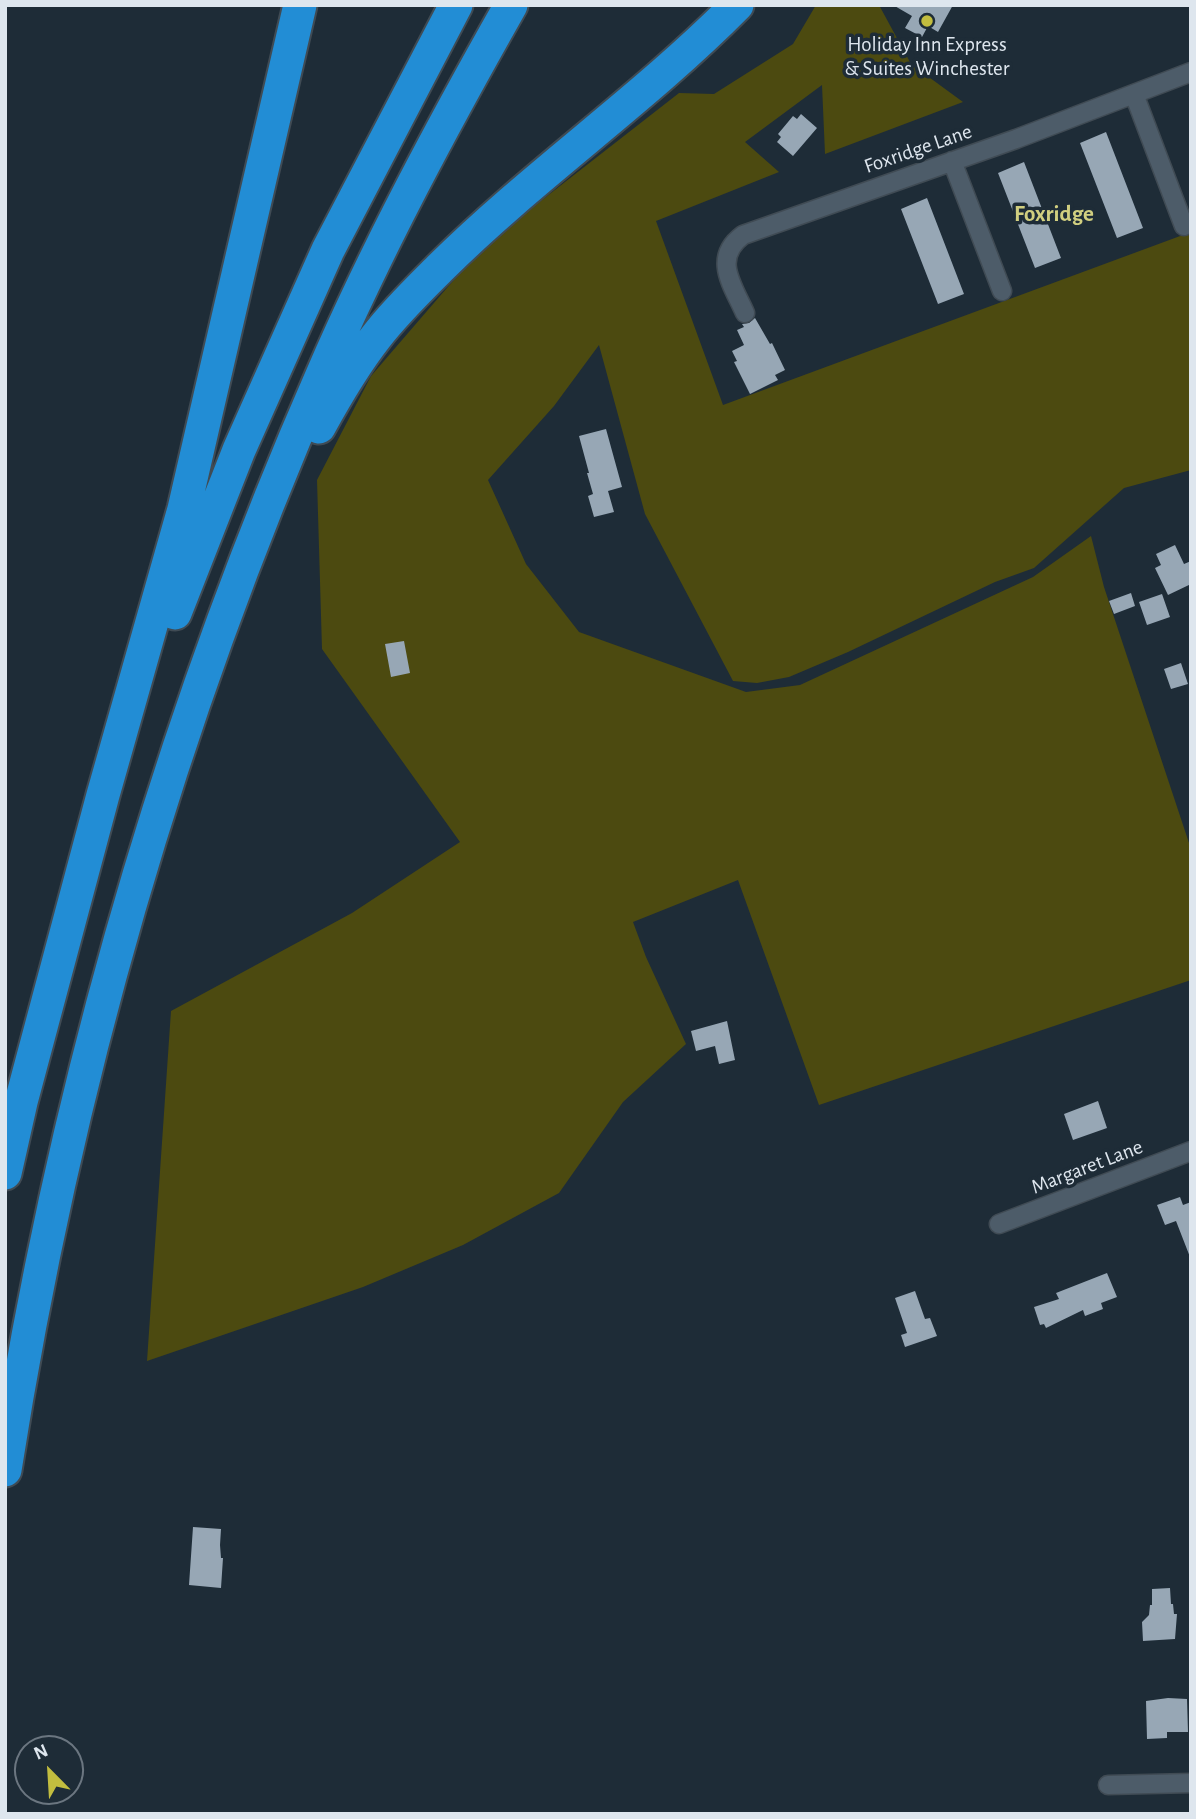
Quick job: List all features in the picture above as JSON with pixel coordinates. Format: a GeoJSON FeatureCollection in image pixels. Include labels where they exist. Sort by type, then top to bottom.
{"type":"FeatureCollection","features":[{"type":"Feature","properties":{"kind":"highway"},"geometry":{"type":"LineString","coordinates":[[5,1174],[21,1101],[103,795],[184,509],[300,5]]}},
{"type":"Feature","properties":{"kind":"highway"},"geometry":{"type":"LineString","coordinates":[[76,903],[109,797],[165,640],[239,450],[328,250],[456,5]]}},
{"type":"Feature","properties":{"kind":"highway"},"geometry":{"type":"LineString","coordinates":[[5,1470],[30,1319],[79,1090],[179,746],[255,537],[322,373],[394,223],[511,5]]}},
{"type":"Feature","properties":{"kind":"highway"},"geometry":{"type":"LineString","coordinates":[[179,746],[236,603],[293,476],[340,390],[377,335],[476,232],[682,57],[737,5]]}},
{"type":"Feature","properties":{"kind":"street","name":"Foxridge Lane"},"geometry":{"type":"LineString","coordinates":[[745,313],[726,271],[729,249],[743,234],[952,162],[1191,72]]}},
{"type":"Feature","properties":{"kind":"street"},"geometry":{"type":"LineString","coordinates":[[1134,94],[1184,226]]}},
{"type":"Feature","properties":{"kind":"street"},"geometry":{"type":"LineString","coordinates":[[952,162],[1002,291]]}},
{"type":"Feature","properties":{"kind":"street","name":"Margaret Lane"},"geometry":{"type":"LineString","coordinates":[[999,1224],[1191,1151]]}},
{"type":"Feature","properties":{"kind":"street"},"geometry":{"type":"LineString","coordinates":[[1108,1785],[1191,1783]]}},
{"type":"Feature","properties":{"kind":"shaded area"},"geometry":{"type":"Polygon","coordinates":[[[816,5],[879,5],[911,64],[963,102],[825,154],[822,85],[745,142],[779,172],[656,221],[723,405],[1191,232],[1191,470],[1124,488],[1034,568],[995,582],[789,677],[757,683],[733,681],[645,514],[599,345],[554,406],[488,480],[526,564],[579,632],[746,692],[800,685],[1033,577],[1091,536],[1104,587],[1191,849],[1191,980],[819,1105],[738,880],[633,922],[686,1044],[623,1102],[559,1193],[463,1245],[363,1287],[147,1361],[171,1011],[352,913],[460,842],[322,649],[317,480],[371,376],[483,246],[679,93],[714,94],[793,44],[816,5]]]}},
{"type":"Feature","properties":{"kind":"building","name":"Holiday Inn Express & Suites Winchester"},"geometry":{"type":"Polygon","coordinates":[[[893,5],[953,5],[938,32],[928,26],[922,37],[905,28],[912,16],[893,5]]]}},
{"type":"Feature","properties":{"kind":"building"},"geometry":{"type":"Polygon","coordinates":[[[801,114],[817,128],[793,156],[777,142],[781,137],[778,134],[793,116],[797,119],[801,114]]]}},
{"type":"Feature","properties":{"kind":"building"},"geometry":{"type":"Polygon","coordinates":[[[1106,132],[1143,228],[1117,238],[1080,143],[1106,132]]]}},
{"type":"Feature","properties":{"kind":"building"},"geometry":{"type":"Polygon","coordinates":[[[1024,162],[1061,258],[1035,268],[998,173],[1024,162]]]}},
{"type":"Feature","properties":{"kind":"building"},"geometry":{"type":"Polygon","coordinates":[[[927,198],[964,294],[938,304],[901,209],[927,198]]]}},
{"type":"Feature","properties":{"kind":"building"},"geometry":{"type":"Polygon","coordinates":[[[755,318],[770,344],[772,343],[785,370],[775,375],[778,380],[750,394],[734,362],[737,361],[732,351],[744,345],[737,330],[744,327],[742,324],[755,318]]]}},
{"type":"Feature","properties":{"kind":"building"},"geometry":{"type":"Polygon","coordinates":[[[606,429],[622,487],[608,491],[614,512],[594,517],[588,496],[593,494],[579,436],[606,429]]]}},
{"type":"Feature","properties":{"kind":"building"},"geometry":{"type":"Polygon","coordinates":[[[1175,545],[1184,564],[1191,561],[1191,584],[1168,595],[1155,568],[1161,565],[1156,554],[1175,545]]]}},
{"type":"Feature","properties":{"kind":"building"},"geometry":{"type":"Polygon","coordinates":[[[1131,593],[1135,606],[1114,614],[1109,601],[1131,593]]]}},
{"type":"Feature","properties":{"kind":"building"},"geometry":{"type":"Polygon","coordinates":[[[1162,594],[1170,617],[1147,625],[1139,602],[1162,594]]]}},
{"type":"Feature","properties":{"kind":"building"},"geometry":{"type":"Polygon","coordinates":[[[404,641],[410,673],[391,677],[385,644],[404,641]]]}},
{"type":"Feature","properties":{"kind":"building"},"geometry":{"type":"Polygon","coordinates":[[[1181,663],[1188,684],[1171,689],[1164,669],[1181,663]]]}},
{"type":"Feature","properties":{"kind":"building"},"geometry":{"type":"Polygon","coordinates":[[[727,1021],[735,1060],[719,1064],[715,1046],[696,1051],[691,1031],[727,1021]]]}},
{"type":"Feature","properties":{"kind":"building"},"geometry":{"type":"Polygon","coordinates":[[[1098,1101],[1107,1128],[1073,1140],[1064,1114],[1098,1101]]]}},
{"type":"Feature","properties":{"kind":"building"},"geometry":{"type":"Polygon","coordinates":[[[1180,1197],[1183,1205],[1191,1202],[1190,1257],[1176,1221],[1165,1225],[1157,1205],[1180,1197]]]}},
{"type":"Feature","properties":{"kind":"building"},"geometry":{"type":"Polygon","coordinates":[[[1107,1273],[1117,1297],[1101,1303],[1103,1309],[1085,1316],[1083,1310],[1046,1328],[1044,1324],[1040,1325],[1034,1307],[1059,1299],[1056,1293],[1107,1273]]]}},
{"type":"Feature","properties":{"kind":"building"},"geometry":{"type":"Polygon","coordinates":[[[915,1291],[925,1319],[930,1318],[937,1336],[905,1347],[901,1335],[907,1333],[895,1298],[915,1291]]]}},
{"type":"Feature","properties":{"kind":"building"},"geometry":{"type":"Polygon","coordinates":[[[193,1527],[221,1529],[221,1588],[189,1585],[193,1527]]]}},
{"type":"Feature","properties":{"kind":"building"},"geometry":{"type":"Polygon","coordinates":[[[1170,1588],[1171,1604],[1174,1614],[1177,1614],[1175,1639],[1143,1641],[1142,1622],[1149,1615],[1152,1589],[1170,1588]]]}},
{"type":"Feature","properties":{"kind":"building"},"geometry":{"type":"Polygon","coordinates":[[[1187,1699],[1188,1732],[1167,1732],[1167,1738],[1147,1739],[1146,1701],[1187,1699]]]}},
{"type":"Feature","properties":{"kind":"place","name":"Holiday Inn Express & Suites Winchester"},"geometry":{"type":"Point","coordinates":[927,21]}},
{"type":"Feature","properties":{"kind":"district","name":"Foxridge"},"geometry":{"type":"Point","coordinates":[1054,214]}}]}
